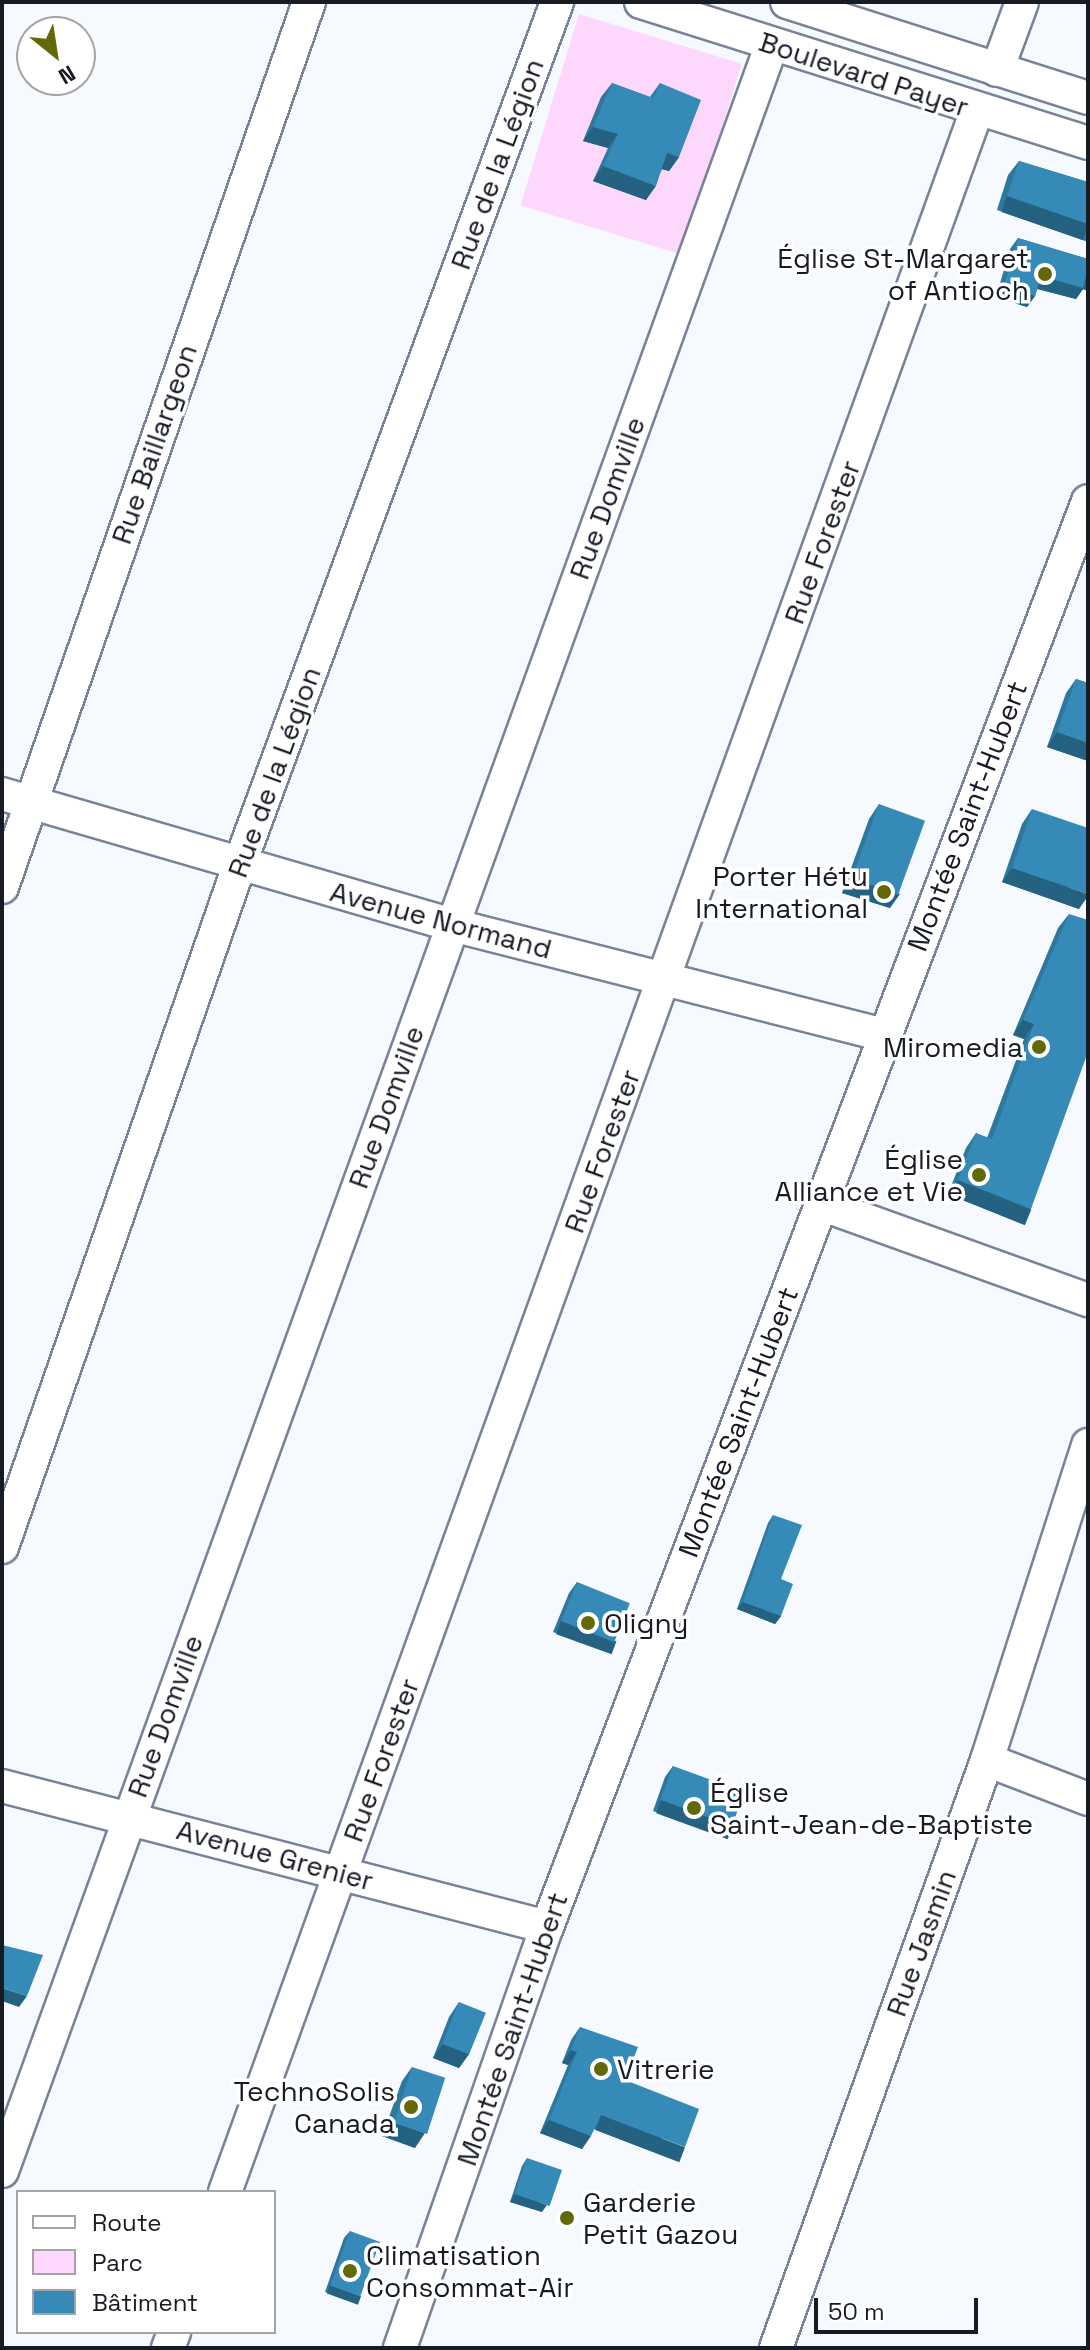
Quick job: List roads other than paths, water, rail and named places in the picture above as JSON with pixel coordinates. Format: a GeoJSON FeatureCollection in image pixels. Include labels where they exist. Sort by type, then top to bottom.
{"type":"FeatureCollection","features":[{"type":"Feature","properties":{"kind":"street","name":"Rue Baillargeon"},"geometry":{"type":"LineString","coordinates":[[2,887],[16,798],[309,2]]}},
{"type":"Feature","properties":{"kind":"street","name":"Rue de la Légion"},"geometry":{"type":"LineString","coordinates":[[2,1547],[239,866],[557,2]]}},
{"type":"Feature","properties":{"kind":"street","name":"Boulevard Payer"},"geometry":{"type":"LineString","coordinates":[[641,2],[1088,143]]}},
{"type":"Feature","properties":{"kind":"street","name":"Boulevard Payer"},"geometry":{"type":"LineString","coordinates":[[787,2],[1088,98]]}},
{"type":"Feature","properties":{"kind":"street"},"geometry":{"type":"LineString","coordinates":[[997,70],[1022,2]]}},
{"type":"Feature","properties":{"kind":"street","name":"Rue Domville"},"geometry":{"type":"LineString","coordinates":[[2,2171],[772,44]]}},
{"type":"Feature","properties":{"kind":"street","name":"Rue Forester"},"geometry":{"type":"LineString","coordinates":[[226,2190],[977,110]]}},
{"type":"Feature","properties":{"kind":"street","name":"Montée Saint-Hubert"},"geometry":{"type":"LineString","coordinates":[[400,2348],[547,1927],[1088,501]]}},
{"type":"Feature","properties":{"kind":"street","name":"Avenue Normand"},"geometry":{"type":"LineString","coordinates":[[16,798],[239,866],[452,925],[883,1035]]}},
{"type":"Feature","properties":{"kind":"street"},"geometry":{"type":"LineString","coordinates":[[821,1204],[1088,1300]]}},
{"type":"Feature","properties":{"kind":"street","name":"Rue Jasmin"},"geometry":{"type":"LineString","coordinates":[[776,2348],[987,1760],[1088,1445]]}},
{"type":"Feature","properties":{"kind":"street"},"geometry":{"type":"LineString","coordinates":[[987,1760],[1088,1799]]}},
{"type":"Feature","properties":{"kind":"street","name":"Avenue Grenier"},"geometry":{"type":"LineString","coordinates":[[2,1786],[129,1816],[547,1927]]}},
{"type":"Feature","properties":{"kind":"place","name":"Église St-Margaret of Antioch"},"geometry":{"type":"Point","coordinates":[1045,274]}},
{"type":"Feature","properties":{"kind":"place","name":"Porter Hétu International"},"geometry":{"type":"Point","coordinates":[884,892]}},
{"type":"Feature","properties":{"kind":"place","name":"Miromedia"},"geometry":{"type":"Point","coordinates":[1039,1047]}},
{"type":"Feature","properties":{"kind":"place","name":"Église Alliance et Vie"},"geometry":{"type":"Point","coordinates":[979,1175]}},
{"type":"Feature","properties":{"kind":"place","name":"Oligny"},"geometry":{"type":"Point","coordinates":[588,1623]}},
{"type":"Feature","properties":{"kind":"place","name":"Église Saint-Jean-de-Baptiste"},"geometry":{"type":"Point","coordinates":[694,1808]}},
{"type":"Feature","properties":{"kind":"place","name":"Vitrerie"},"geometry":{"type":"Point","coordinates":[601,2069]}},
{"type":"Feature","properties":{"kind":"place","name":"TechnoSolis Canada"},"geometry":{"type":"Point","coordinates":[411,2107]}},
{"type":"Feature","properties":{"kind":"place","name":"Garderie Petit Gazou"},"geometry":{"type":"Point","coordinates":[567,2218]}},
{"type":"Feature","properties":{"kind":"place","name":"Climatisation Consommat-Air"},"geometry":{"type":"Point","coordinates":[350,2271]}}]}
